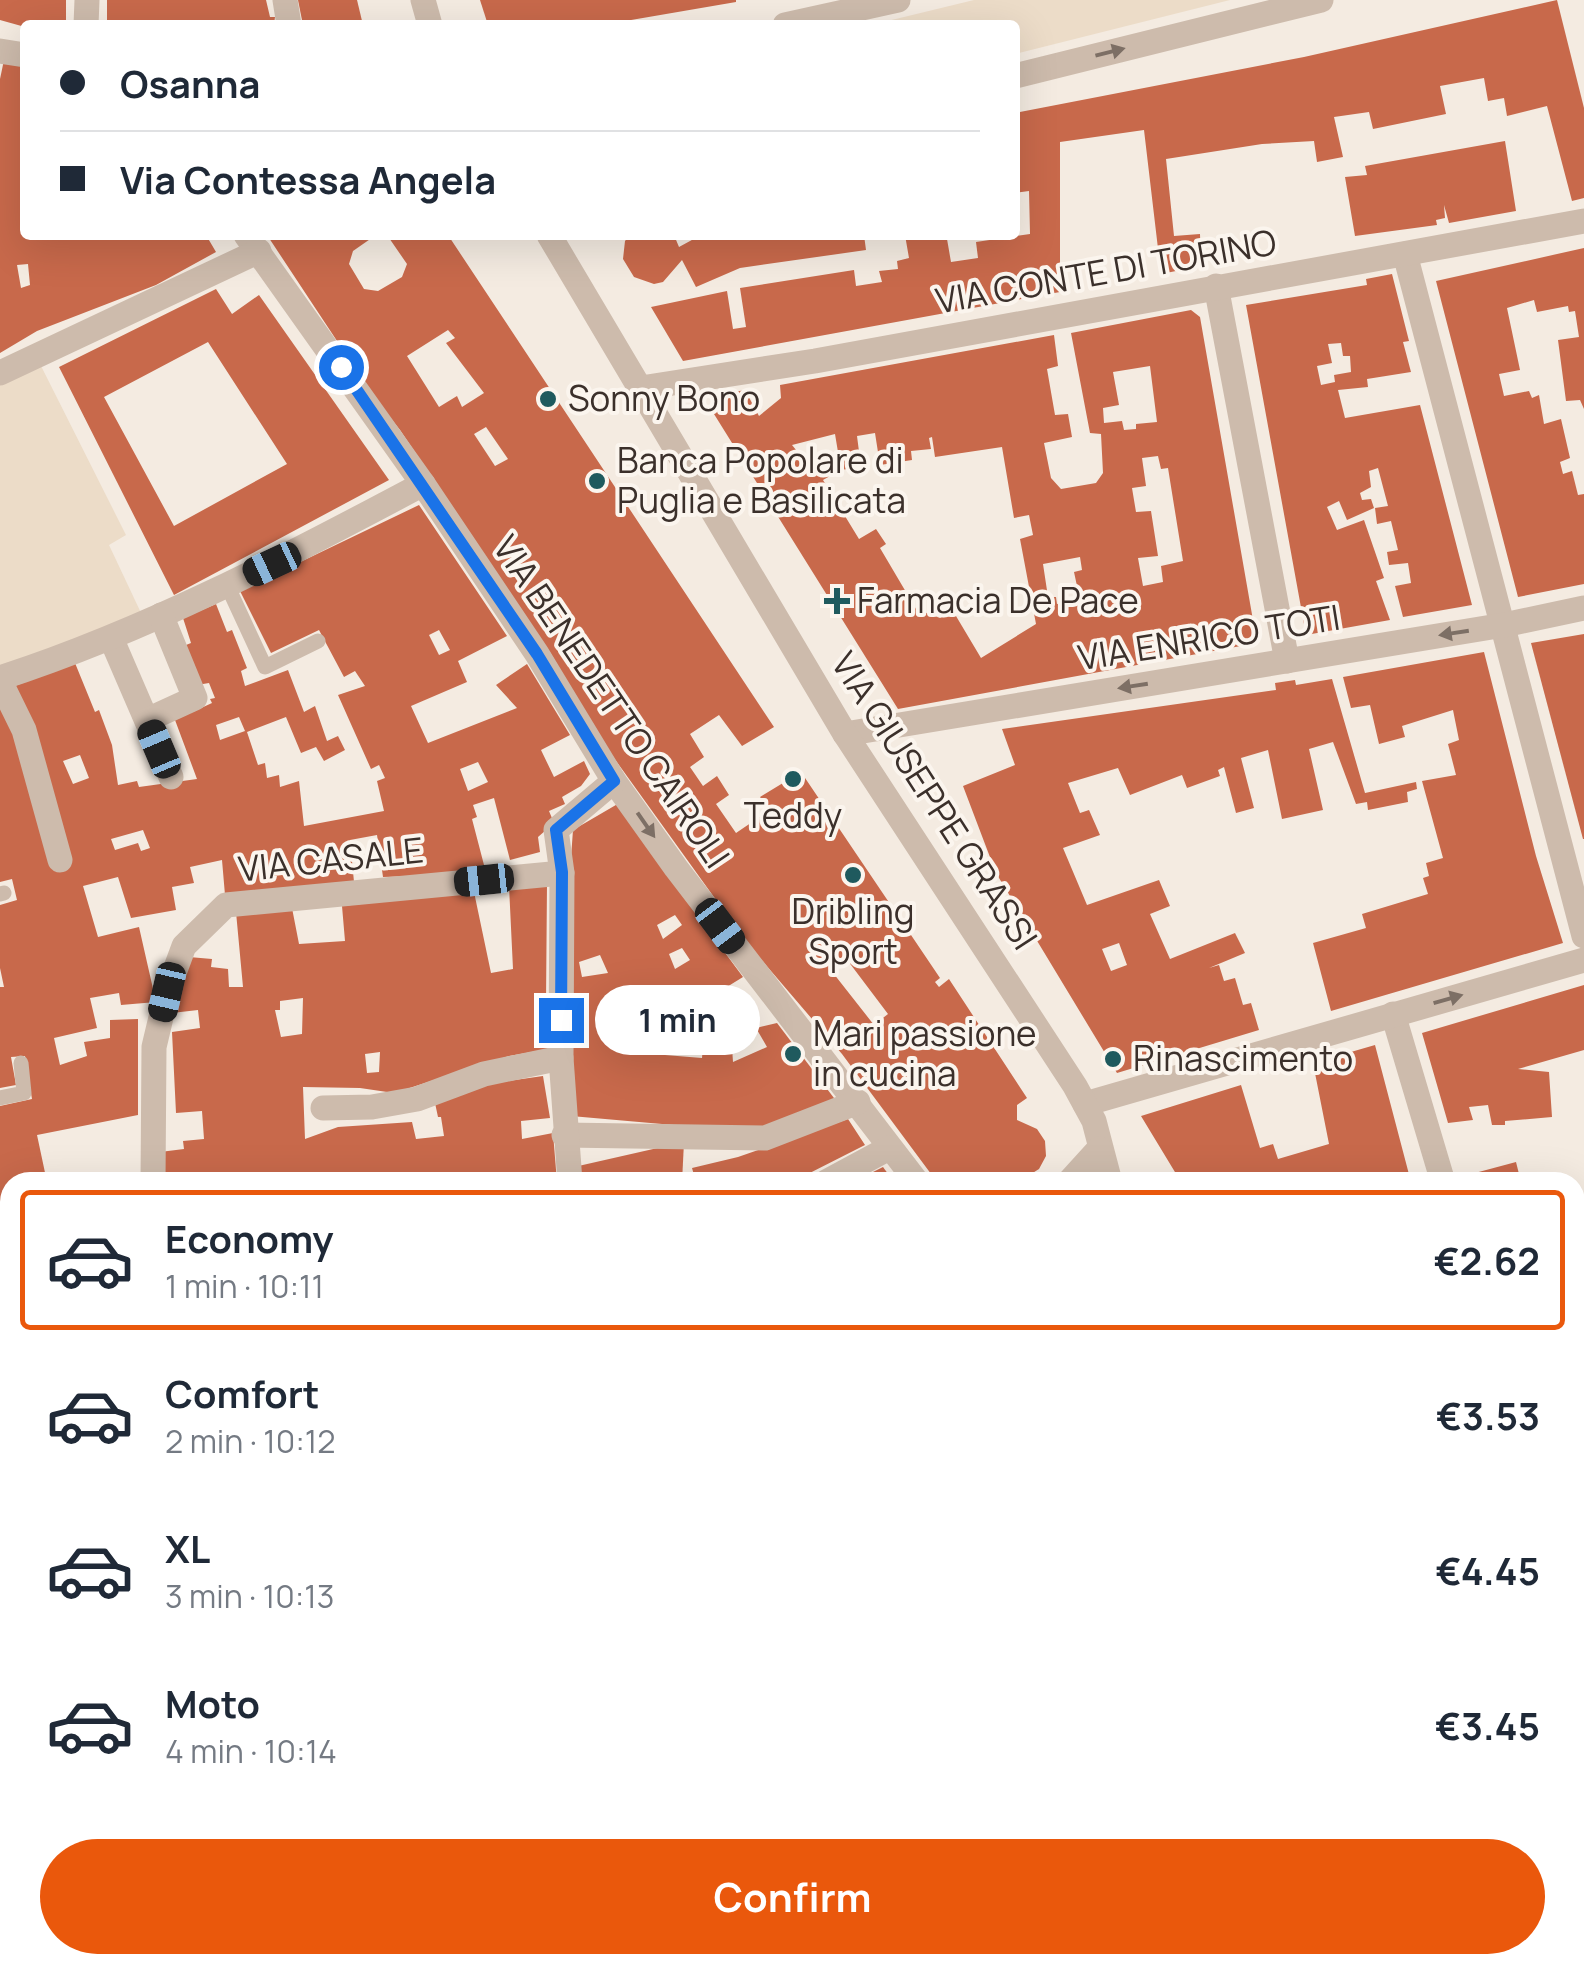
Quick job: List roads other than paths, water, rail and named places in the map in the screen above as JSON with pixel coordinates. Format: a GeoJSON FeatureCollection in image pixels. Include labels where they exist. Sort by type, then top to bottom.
{"type":"FeatureCollection","features":[{"type":"Feature","properties":{"kind":"street"},"geometry":{"type":"LineString","coordinates":[[808,20],[898,0]]}},
{"type":"Feature","properties":{"kind":"street"},"geometry":{"type":"LineString","coordinates":[[1020,75],[1320,0]]}},
{"type":"Feature","properties":{"kind":"street","name":"VIA CONTE DI TORINO"},"geometry":{"type":"LineString","coordinates":[[640,388],[815,362],[1584,220]]}},
{"type":"Feature","properties":{"kind":"street","name":"VIA GIUSEPPE GRASSI"},"geometry":{"type":"LineString","coordinates":[[559,240],[640,388],[846,734],[1086,1104],[1094,1120],[1107,1172]]}},
{"type":"Feature","properties":{"kind":"street"},"geometry":{"type":"LineString","coordinates":[[0,373],[253,243]]}},
{"type":"Feature","properties":{"kind":"street","name":"VIA BENEDETTO CAIROLI"},"geometry":{"type":"LineString","coordinates":[[253,243],[423,484],[537,654],[614,781],[908,1172]]}},
{"type":"Feature","properties":{"kind":"street"},"geometry":{"type":"LineString","coordinates":[[1406,254],[1584,936]]}},
{"type":"Feature","properties":{"kind":"street"},"geometry":{"type":"LineString","coordinates":[[1216,286],[1287,661]]}},
{"type":"Feature","properties":{"kind":"street"},"geometry":{"type":"LineString","coordinates":[[60,860],[24,730],[0,680],[80,652],[226,586],[423,484]]}},
{"type":"Feature","properties":{"kind":"street","name":"VIA ENRICO TOTI"},"geometry":{"type":"LineString","coordinates":[[846,734],[1504,625],[1584,608]]}},
{"type":"Feature","properties":{"kind":"street"},"geometry":{"type":"LineString","coordinates":[[146,720],[195,698],[161,615]]}},
{"type":"Feature","properties":{"kind":"street"},"geometry":{"type":"LineString","coordinates":[[112,638],[171,777]]}},
{"type":"Feature","properties":{"kind":"street"},"geometry":{"type":"LineString","coordinates":[[569,1172],[561,1058],[562,872],[556,830],[614,781]]}},
{"type":"Feature","properties":{"kind":"street","name":"VIA CASALE"},"geometry":{"type":"LineString","coordinates":[[153,1172],[154,1047],[167,992],[184,946],[226,905],[562,872]]}},
{"type":"Feature","properties":{"kind":"street"},"geometry":{"type":"LineString","coordinates":[[1086,1104],[1584,960]]}},
{"type":"Feature","properties":{"kind":"street"},"geometry":{"type":"LineString","coordinates":[[1393,1014],[1441,1172]]}},
{"type":"Feature","properties":{"kind":"street"},"geometry":{"type":"LineString","coordinates":[[323,1108],[372,1107],[417,1099],[484,1074],[561,1058]]}},
{"type":"Feature","properties":{"kind":"street"},"geometry":{"type":"LineString","coordinates":[[564,1135],[765,1138],[858,1102]]}},
{"type":"Feature","properties":{"kind":"street"},"geometry":{"type":"LineString","coordinates":[[845,1172],[890,1148]]}},
{"type":"Feature","properties":{"kind":"street"},"geometry":{"type":"LineString","coordinates":[[1078,1172],[1099,1149]]}},
{"type":"Feature","properties":{"kind":"lane"},"geometry":{"type":"LineString","coordinates":[[226,586],[265,667],[318,642]]}},
{"type":"Feature","properties":{"kind":"lane"},"geometry":{"type":"LineString","coordinates":[[0,1098],[24,1093],[21,1064]]}},
{"type":"Feature","properties":{"kind":"place","name":"Sonny Bono"},"geometry":{"type":"Point","coordinates":[548,399]}},
{"type":"Feature","properties":{"kind":"place","name":"Banca Popolare di Puglia e Basilicata"},"geometry":{"type":"Point","coordinates":[597,481]}},
{"type":"Feature","properties":{"kind":"place","name":"Farmacia De Pace"},"geometry":{"type":"Point","coordinates":[837,601]}},
{"type":"Feature","properties":{"kind":"place","name":"Teddy"},"geometry":{"type":"Point","coordinates":[793,779]}},
{"type":"Feature","properties":{"kind":"place","name":"Dribling Sport"},"geometry":{"type":"Point","coordinates":[853,875]}},
{"type":"Feature","properties":{"kind":"place","name":"Mari passione in cucina"},"geometry":{"type":"Point","coordinates":[793,1054]}},
{"type":"Feature","properties":{"kind":"place","name":"Rinascimento"},"geometry":{"type":"Point","coordinates":[1113,1059]}}]}
